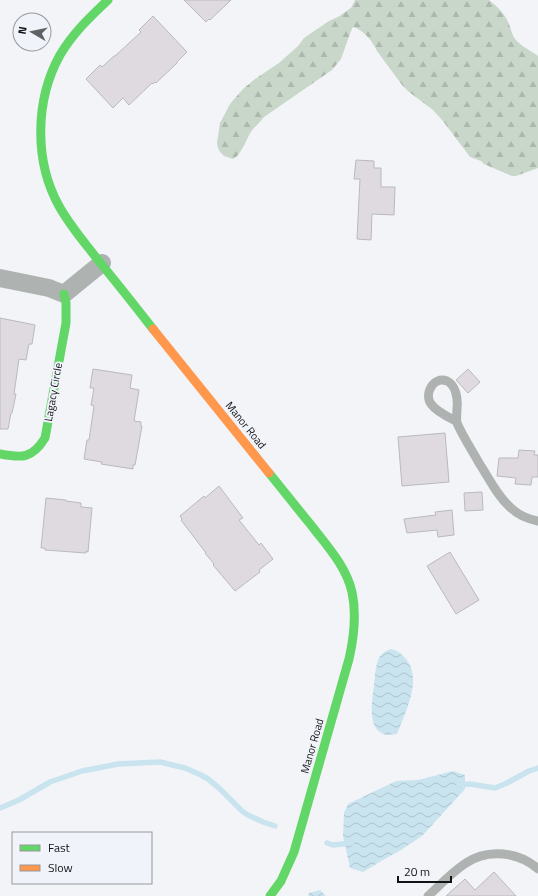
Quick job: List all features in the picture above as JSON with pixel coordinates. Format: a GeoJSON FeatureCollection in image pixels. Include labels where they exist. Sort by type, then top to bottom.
{"type":"FeatureCollection","features":[{"type":"Feature","properties":{"kind":"street","name":"Manor Road"},"geometry":{"type":"LineString","coordinates":[[108,0],[71,38],[53,70],[43,103],[41,122],[43,154],[50,186],[56,201],[73,228],[325,543],[344,571],[353,599],[355,614],[349,659],[294,852],[283,879],[270,896]]}},
{"type":"Feature","properties":{"kind":"street"},"geometry":{"type":"LineString","coordinates":[[0,278],[49,288],[64,294],[102,264]]}},
{"type":"Feature","properties":{"kind":"street","name":"Lagacy Circle"},"geometry":{"type":"LineString","coordinates":[[0,454],[18,457],[25,456],[38,449],[45,438],[66,323],[66,303],[64,294]]}},
{"type":"Feature","properties":{"kind":"lane"},"geometry":{"type":"LineString","coordinates":[[456,421],[471,449],[502,499],[512,509],[522,515],[538,521]]}},
{"type":"Feature","properties":{"kind":"lane"},"geometry":{"type":"LineString","coordinates":[[428,896],[457,869],[475,858],[485,855],[495,854],[516,857],[525,860],[538,869]]}},
{"type":"Feature","properties":{"kind":"green space"},"geometry":{"type":"Polygon","coordinates":[[[355,0],[489,0],[495,5],[505,17],[515,39],[538,56],[538,168],[512,176],[470,157],[433,110],[402,85],[368,37],[353,27],[341,59],[332,70],[264,117],[253,129],[236,157],[233,159],[224,156],[220,152],[217,143],[220,123],[230,104],[243,89],[279,63],[298,46],[304,38],[351,8],[355,0]]]}},
{"type":"Feature","properties":{"kind":"water"},"geometry":{"type":"Polygon","coordinates":[[[391,649],[403,655],[411,667],[413,686],[408,706],[397,734],[388,735],[381,733],[376,728],[373,722],[372,707],[375,672],[378,661],[385,651],[391,649]]]}},
{"type":"Feature","properties":{"kind":"water"},"geometry":{"type":"Polygon","coordinates":[[[453,771],[465,775],[465,789],[422,836],[363,872],[350,868],[343,836],[344,813],[348,804],[396,781],[418,780],[453,771]]]}},
{"type":"Feature","properties":{"kind":"water"},"geometry":{"type":"Polygon","coordinates":[[[320,890],[326,896],[308,896],[309,893],[320,890]]]}},
{"type":"Feature","properties":{"kind":"building"},"geometry":{"type":"Polygon","coordinates":[[[184,0],[231,0],[206,22],[184,0]]]}},
{"type":"Feature","properties":{"kind":"building"},"geometry":{"type":"Polygon","coordinates":[[[153,16],[187,52],[156,83],[152,83],[129,105],[123,98],[113,108],[86,79],[100,65],[102,67],[141,32],[139,30],[153,16]]]}},
{"type":"Feature","properties":{"kind":"building"},"geometry":{"type":"Polygon","coordinates":[[[356,160],[374,161],[374,168],[381,168],[381,187],[395,187],[394,215],[372,214],[371,240],[357,239],[360,179],[354,179],[356,160]]]}},
{"type":"Feature","properties":{"kind":"building"},"geometry":{"type":"Polygon","coordinates":[[[0,318],[35,325],[32,344],[29,344],[26,360],[19,359],[14,394],[16,394],[8,429],[0,429],[0,318]]]}},
{"type":"Feature","properties":{"kind":"building"},"geometry":{"type":"Polygon","coordinates":[[[93,369],[132,375],[130,388],[139,390],[134,421],[141,422],[142,426],[133,469],[101,464],[102,462],[84,459],[87,440],[89,440],[94,406],[91,405],[94,388],[90,388],[93,369]]]}},
{"type":"Feature","properties":{"kind":"building"},"geometry":{"type":"Polygon","coordinates":[[[468,369],[480,382],[468,393],[456,380],[468,369]]]}},
{"type":"Feature","properties":{"kind":"building"},"geometry":{"type":"Polygon","coordinates":[[[445,433],[449,482],[402,486],[398,437],[445,433]]]}},
{"type":"Feature","properties":{"kind":"building"},"geometry":{"type":"Polygon","coordinates":[[[519,450],[535,451],[534,455],[538,455],[538,477],[532,477],[531,485],[515,484],[516,478],[497,476],[499,458],[518,458],[519,450]]]}},
{"type":"Feature","properties":{"kind":"building"},"geometry":{"type":"Polygon","coordinates":[[[219,486],[243,518],[239,520],[259,545],[261,543],[273,559],[259,570],[260,572],[235,591],[213,565],[214,564],[181,520],[182,519],[180,516],[204,496],[205,498],[219,486]]]}},
{"type":"Feature","properties":{"kind":"building"},"geometry":{"type":"Polygon","coordinates":[[[482,492],[483,510],[465,511],[464,493],[482,492]]]}},
{"type":"Feature","properties":{"kind":"building"},"geometry":{"type":"Polygon","coordinates":[[[46,498],[81,503],[81,507],[92,508],[88,552],[45,550],[45,548],[41,548],[46,498]]]}},
{"type":"Feature","properties":{"kind":"building"},"geometry":{"type":"Polygon","coordinates":[[[452,510],[454,535],[438,537],[437,530],[407,533],[404,519],[436,515],[435,512],[452,510]]]}},
{"type":"Feature","properties":{"kind":"building"},"geometry":{"type":"Polygon","coordinates":[[[450,552],[479,600],[456,614],[427,566],[450,552]]]}},
{"type":"Feature","properties":{"kind":"building"},"geometry":{"type":"Polygon","coordinates":[[[494,872],[516,896],[446,896],[465,879],[475,890],[494,872]]]}},
{"type":"Feature","properties":{"kind":"waterway"},"geometry":{"type":"LineString","coordinates":[[0,808],[19,800],[50,782],[82,771],[118,764],[160,762],[185,768],[201,775],[219,788],[242,811],[263,822],[275,826]]}},
{"type":"Feature","properties":{"kind":"waterway"},"geometry":{"type":"LineString","coordinates":[[459,785],[470,784],[495,788],[538,768]]}},
{"type":"Feature","properties":{"kind":"waterway"},"geometry":{"type":"LineString","coordinates":[[327,843],[333,845],[351,843]]}},
{"type":"Feature","properties":{"kind":"traffic: fast"},"geometry":{"type":"LineString","coordinates":[[108,0],[76,32],[60,55],[52,73],[46,91],[42,111],[42,150],[45,170],[51,188],[63,213],[83,241],[153,329]]}},
{"type":"Feature","properties":{"kind":"traffic: fast"},"geometry":{"type":"LineString","coordinates":[[0,454],[14,456],[26,455],[36,450],[45,438],[66,323],[66,303],[64,294]]}},
{"type":"Feature","properties":{"kind":"traffic: fast"},"geometry":{"type":"LineString","coordinates":[[269,473],[341,565],[352,592],[355,618],[349,659],[294,852],[281,881],[270,896]]}},
{"type":"Feature","properties":{"kind":"traffic: slow"},"geometry":{"type":"LineString","coordinates":[[153,329],[269,473]]}}]}
